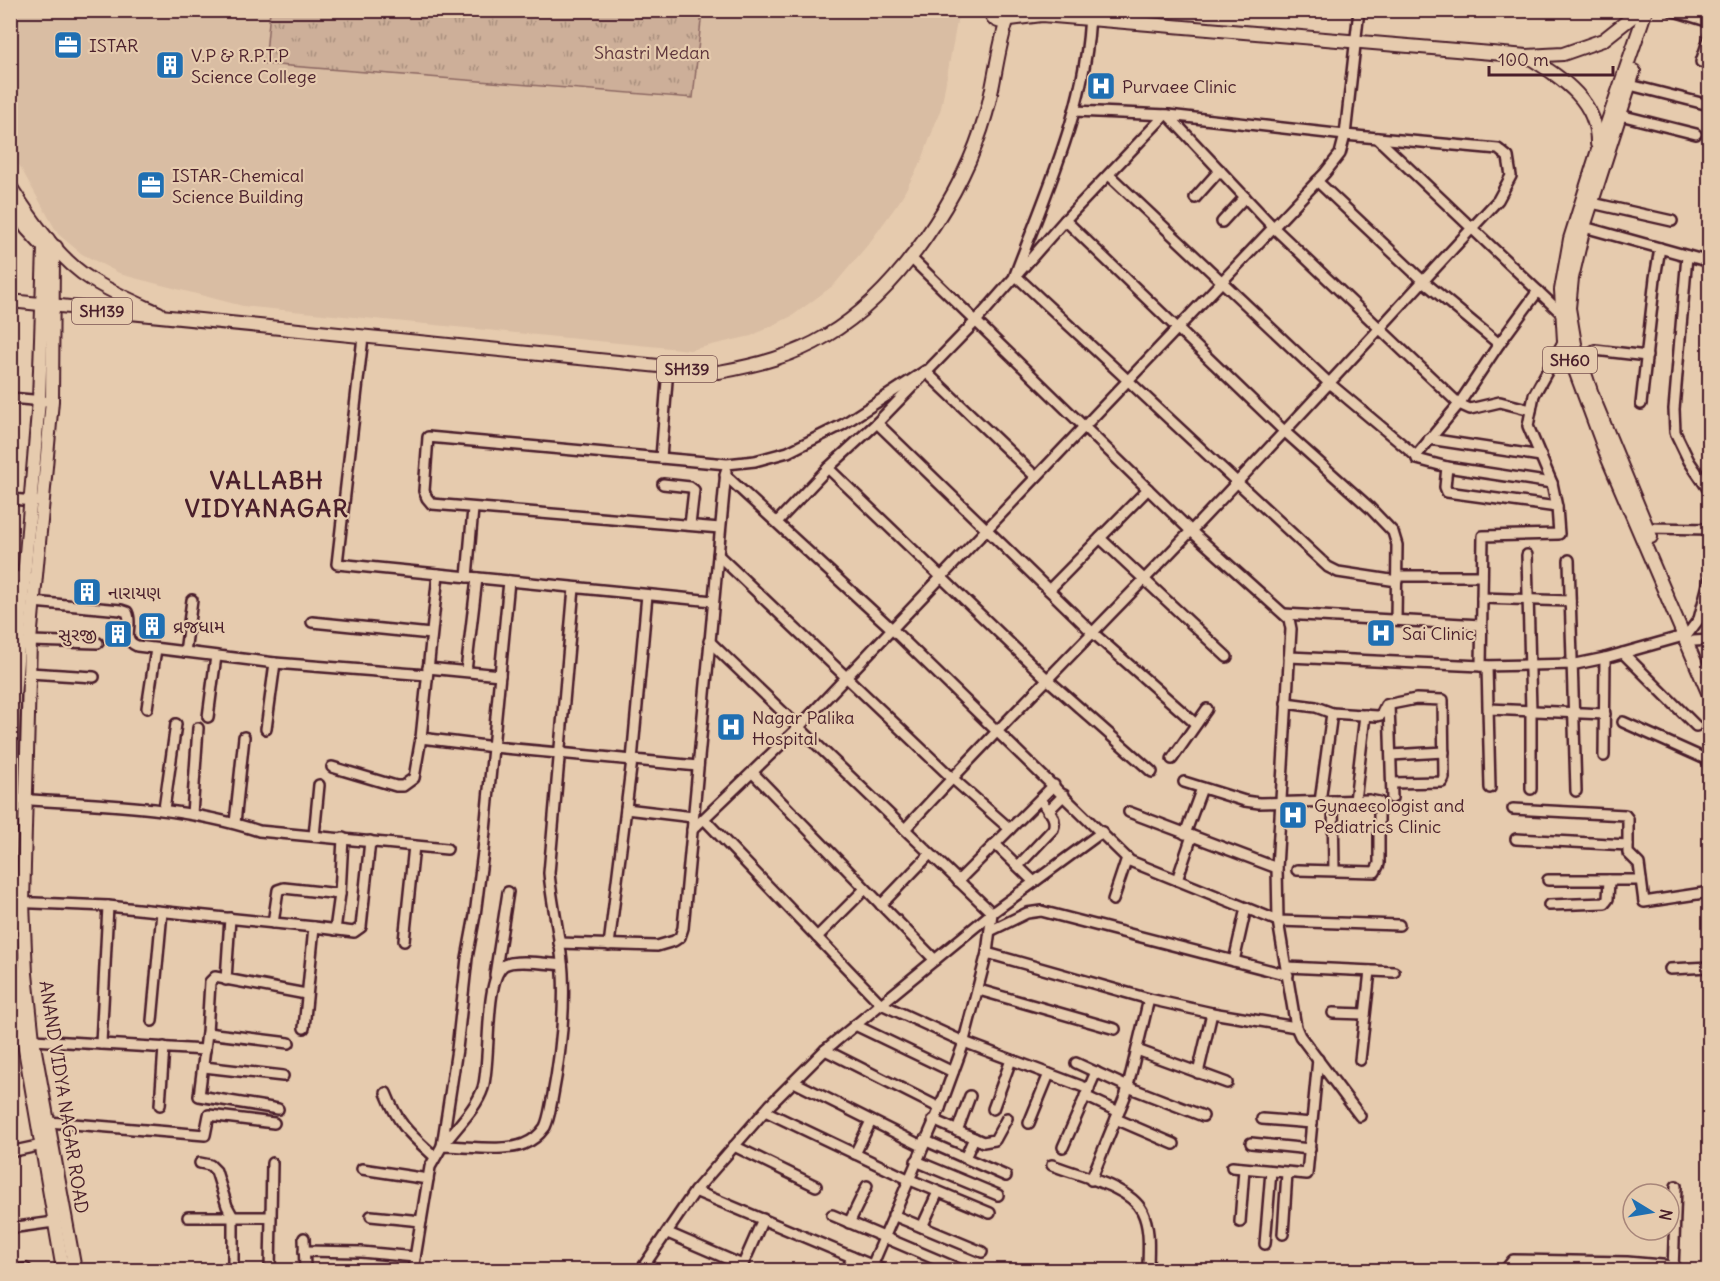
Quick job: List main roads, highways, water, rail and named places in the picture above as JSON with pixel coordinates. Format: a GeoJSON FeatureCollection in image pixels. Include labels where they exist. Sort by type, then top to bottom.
{"type":"FeatureCollection","features":[{"type":"Feature","properties":{"kind":"main road"},"geometry":{"type":"LineString","coordinates":[[1030,10],[1042,15]]}},
{"type":"Feature","properties":{"kind":"main road"},"geometry":{"type":"LineString","coordinates":[[992,15],[1000,22],[1010,17],[1090,15],[1527,56],[1563,54],[1603,40],[1641,10]]}},
{"type":"Feature","properties":{"kind":"main road","name":"SH60"},"geometry":{"type":"LineString","coordinates":[[1646,10],[1580,226],[1569,308],[1575,344],[1593,397],[1647,528],[1710,696]]}},
{"type":"Feature","properties":{"kind":"main road","name":"SH60"},"geometry":{"type":"LineString","coordinates":[[1654,10],[1620,115],[1602,155],[1592,203],[1570,239],[1561,290],[1561,313],[1564,342],[1608,459],[1710,677]]}},
{"type":"Feature","properties":{"kind":"main road","name":"SH139"},"geometry":{"type":"LineString","coordinates":[[992,15],[999,44]]}},
{"type":"Feature","properties":{"kind":"main road","name":"SH139"},"geometry":{"type":"LineString","coordinates":[[10,301],[719,372],[783,357],[827,336],[871,303],[910,257],[941,214],[965,170],[986,115],[997,65],[999,44],[1010,17]]}},
{"type":"Feature","properties":{"kind":"main road"},"geometry":{"type":"LineString","coordinates":[[1527,56],[1552,72],[1582,98],[1593,114],[1602,155]]}},
{"type":"Feature","properties":{"kind":"main road"},"geometry":{"type":"LineString","coordinates":[[10,186],[50,248]]}},
{"type":"Feature","properties":{"kind":"main road"},"geometry":{"type":"LineString","coordinates":[[10,202],[27,229],[91,280],[167,317]]}},
{"type":"Feature","properties":{"kind":"main road","name":"ANAND VIDYA NAGAR ROAD"},"geometry":{"type":"LineString","coordinates":[[36,501],[39,400],[48,305],[50,248]]}},
{"type":"Feature","properties":{"kind":"main road","name":"ANAND VIDYA NAGAR ROAD"},"geometry":{"type":"LineString","coordinates":[[10,829],[12,724],[23,577],[52,401],[48,305]]}},
{"type":"Feature","properties":{"kind":"main road","name":"ANAND VIDYA NAGAR ROAD"},"geometry":{"type":"LineString","coordinates":[[23,577],[33,602],[26,800],[17,902],[33,1040],[75,1270]]}},
{"type":"Feature","properties":{"kind":"main road","name":"ANAND VIDYA NAGAR ROAD"},"geometry":{"type":"LineString","coordinates":[[10,924],[11,954],[27,1066],[63,1270]]}},
{"type":"Feature","properties":{"kind":"place","name":"ISTAR"},"geometry":{"type":"Point","coordinates":[68,45]}},
{"type":"Feature","properties":{"kind":"place","name":"V.P & R.P.T.P Science College"},"geometry":{"type":"Point","coordinates":[170,65]}},
{"type":"Feature","properties":{"kind":"place","name":"Purvaee Clinic"},"geometry":{"type":"Point","coordinates":[1101,86]}},
{"type":"Feature","properties":{"kind":"place","name":"ISTAR-Chemical Science Building"},"geometry":{"type":"Point","coordinates":[151,185]}},
{"type":"Feature","properties":{"kind":"place","name":"નારાયણ"},"geometry":{"type":"Point","coordinates":[87,592]}},
{"type":"Feature","properties":{"kind":"place","name":"વ્રજધામ"},"geometry":{"type":"Point","coordinates":[152,626]}},
{"type":"Feature","properties":{"kind":"place","name":"Sai Clinic"},"geometry":{"type":"Point","coordinates":[1381,633]}},
{"type":"Feature","properties":{"kind":"place","name":"સુરજી"},"geometry":{"type":"Point","coordinates":[118,634]}},
{"type":"Feature","properties":{"kind":"place","name":"Nagar Palika Hospital"},"geometry":{"type":"Point","coordinates":[731,727]}},
{"type":"Feature","properties":{"kind":"place","name":"Gynaecologist and Pediatrics Clinic"},"geometry":{"type":"Point","coordinates":[1293,815]}},
{"type":"Feature","properties":{"kind":"district","name":"VALLABH VIDYANAGAR"},"geometry":{"type":"Point","coordinates":[267,494]}},
{"type":"Feature","properties":{"kind":"park label","name":"Shastri Medan"},"geometry":{"type":"Point","coordinates":[652,52]}}]}
